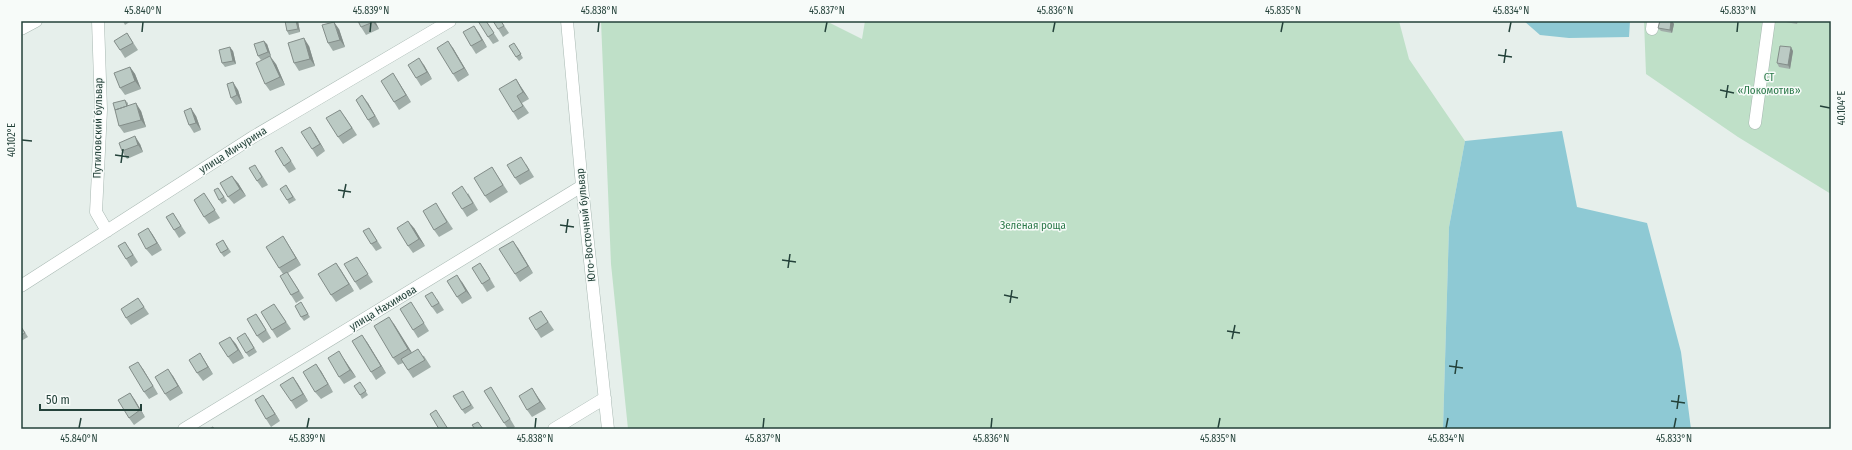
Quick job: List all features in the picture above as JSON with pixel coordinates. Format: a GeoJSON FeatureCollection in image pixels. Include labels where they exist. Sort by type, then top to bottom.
{"type":"FeatureCollection","features":[{"type":"Feature","properties":{"kind":"street"},"geometry":{"type":"LineString","coordinates":[[21,29],[36,21]]}},
{"type":"Feature","properties":{"kind":"street","name":"Путиловский бульвар"},"geometry":{"type":"LineString","coordinates":[[98,21],[101,110],[96,212],[107,231]]}},
{"type":"Feature","properties":{"kind":"street","name":"улица Мичурина"},"geometry":{"type":"LineString","coordinates":[[21,286],[253,137],[450,21]]}},
{"type":"Feature","properties":{"kind":"street","name":"Юго-Восточный бульвар"},"geometry":{"type":"LineString","coordinates":[[567,21],[582,186],[608,429]]}},
{"type":"Feature","properties":{"kind":"street"},"geometry":{"type":"LineString","coordinates":[[1754,123],[1769,21]]}},
{"type":"Feature","properties":{"kind":"street","name":"улица Нахимова"},"geometry":{"type":"LineString","coordinates":[[184,429],[582,186]]}},
{"type":"Feature","properties":{"kind":"street"},"geometry":{"type":"LineString","coordinates":[[554,429],[605,398]]}},
{"type":"Feature","properties":{"kind":"green space","name":"Зелёная роща"},"geometry":{"type":"Polygon","coordinates":[[[601,21],[826,21],[862,39],[865,21],[1399,21],[1409,59],[1465,141],[1449,227],[1443,429],[628,429],[611,264],[601,21]]]}},
{"type":"Feature","properties":{"kind":"green space","name":"СТ «Локомотив»"},"geometry":{"type":"Polygon","coordinates":[[[1644,21],[1831,21],[1831,194],[1738,137],[1646,74],[1644,21]]]}},
{"type":"Feature","properties":{"kind":"water"},"geometry":{"type":"Polygon","coordinates":[[[1524,21],[1630,21],[1629,37],[1569,38],[1540,35],[1524,21]]]}},
{"type":"Feature","properties":{"kind":"water"},"geometry":{"type":"Polygon","coordinates":[[[1562,131],[1577,207],[1647,223],[1681,352],[1691,429],[1443,429],[1449,227],[1465,141],[1562,131]]]}},
{"type":"Feature","properties":{"kind":"building"},"geometry":{"type":"Polygon","coordinates":[[[285,21],[296,21],[298,29],[287,31],[285,21]]]}},
{"type":"Feature","properties":{"kind":"building"},"geometry":{"type":"Polygon","coordinates":[[[358,21],[373,21],[373,22],[361,27],[358,21]]]}},
{"type":"Feature","properties":{"kind":"building"},"geometry":{"type":"Polygon","coordinates":[[[478,21],[486,21],[494,33],[488,37],[478,21]]]}},
{"type":"Feature","properties":{"kind":"building"},"geometry":{"type":"Polygon","coordinates":[[[493,21],[501,21],[504,26],[498,29],[493,21]]]}},
{"type":"Feature","properties":{"kind":"building"},"geometry":{"type":"Polygon","coordinates":[[[1660,21],[1671,21],[1670,30],[1658,28],[1660,21]]]}},
{"type":"Feature","properties":{"kind":"building"},"geometry":{"type":"Polygon","coordinates":[[[334,22],[340,40],[328,43],[322,25],[334,22]]]}},
{"type":"Feature","properties":{"kind":"building"},"geometry":{"type":"Polygon","coordinates":[[[474,26],[482,40],[471,46],[463,32],[474,26]]]}},
{"type":"Feature","properties":{"kind":"building"},"geometry":{"type":"Polygon","coordinates":[[[127,33],[133,43],[120,50],[114,41],[127,33]]]}},
{"type":"Feature","properties":{"kind":"building"},"geometry":{"type":"Polygon","coordinates":[[[304,38],[310,59],[294,63],[288,43],[304,38]]]}},
{"type":"Feature","properties":{"kind":"building"},"geometry":{"type":"Polygon","coordinates":[[[264,41],[268,52],[258,56],[254,44],[264,41]]]}},
{"type":"Feature","properties":{"kind":"building"},"geometry":{"type":"Polygon","coordinates":[[[448,41],[464,68],[453,74],[437,48],[448,41]]]}},
{"type":"Feature","properties":{"kind":"building"},"geometry":{"type":"Polygon","coordinates":[[[514,43],[521,54],[516,57],[509,46],[514,43]]]}},
{"type":"Feature","properties":{"kind":"building"},"geometry":{"type":"Polygon","coordinates":[[[1780,46],[1791,47],[1788,65],[1777,63],[1780,46]]]}},
{"type":"Feature","properties":{"kind":"building"},"geometry":{"type":"Polygon","coordinates":[[[230,47],[233,61],[222,63],[219,50],[230,47]]]}},
{"type":"Feature","properties":{"kind":"building"},"geometry":{"type":"Polygon","coordinates":[[[270,56],[280,77],[265,84],[256,63],[270,56]]]}},
{"type":"Feature","properties":{"kind":"building"},"geometry":{"type":"Polygon","coordinates":[[[419,58],[427,72],[416,78],[408,65],[419,58]]]}},
{"type":"Feature","properties":{"kind":"building"},"geometry":{"type":"Polygon","coordinates":[[[130,67],[135,81],[120,88],[114,73],[130,67]]]}},
{"type":"Feature","properties":{"kind":"building"},"geometry":{"type":"Polygon","coordinates":[[[393,73],[406,95],[394,102],[381,81],[393,73]]]}},
{"type":"Feature","properties":{"kind":"building"},"geometry":{"type":"Polygon","coordinates":[[[516,79],[523,92],[517,96],[523,106],[513,112],[499,89],[516,79]]]}},
{"type":"Feature","properties":{"kind":"building"},"geometry":{"type":"Polygon","coordinates":[[[233,82],[237,95],[231,98],[227,84],[233,82]]]}},
{"type":"Feature","properties":{"kind":"building"},"geometry":{"type":"Polygon","coordinates":[[[362,95],[375,116],[368,120],[356,100],[362,95]]]}},
{"type":"Feature","properties":{"kind":"building"},"geometry":{"type":"Polygon","coordinates":[[[125,100],[127,106],[115,110],[113,103],[125,100]]]}},
{"type":"Feature","properties":{"kind":"building"},"geometry":{"type":"Polygon","coordinates":[[[136,103],[141,120],[119,126],[115,110],[136,103]]]}},
{"type":"Feature","properties":{"kind":"building"},"geometry":{"type":"Polygon","coordinates":[[[191,108],[196,123],[189,125],[184,111],[191,108]]]}},
{"type":"Feature","properties":{"kind":"building"},"geometry":{"type":"Polygon","coordinates":[[[340,110],[352,128],[338,137],[326,118],[340,110]]]}},
{"type":"Feature","properties":{"kind":"building"},"geometry":{"type":"Polygon","coordinates":[[[310,127],[320,144],[312,149],[301,132],[310,127]]]}},
{"type":"Feature","properties":{"kind":"building"},"geometry":{"type":"Polygon","coordinates":[[[135,136],[138,145],[122,151],[119,143],[135,136]]]}},
{"type":"Feature","properties":{"kind":"building"},"geometry":{"type":"Polygon","coordinates":[[[282,147],[291,161],[284,166],[275,151],[282,147]]]}},
{"type":"Feature","properties":{"kind":"building"},"geometry":{"type":"Polygon","coordinates":[[[521,157],[529,170],[515,178],[507,165],[521,157]]]}},
{"type":"Feature","properties":{"kind":"building"},"geometry":{"type":"Polygon","coordinates":[[[255,165],[262,177],[257,181],[249,168],[255,165]]]}},
{"type":"Feature","properties":{"kind":"building"},"geometry":{"type":"Polygon","coordinates":[[[492,167],[503,185],[485,196],[474,178],[492,167]]]}},
{"type":"Feature","properties":{"kind":"building"},"geometry":{"type":"Polygon","coordinates":[[[232,176],[240,189],[228,197],[220,183],[232,176]]]}},
{"type":"Feature","properties":{"kind":"building"},"geometry":{"type":"Polygon","coordinates":[[[286,185],[293,197],[287,200],[280,189],[286,185]]]}},
{"type":"Feature","properties":{"kind":"building"},"geometry":{"type":"Polygon","coordinates":[[[462,186],[473,203],[462,209],[452,193],[462,186]]]}},
{"type":"Feature","properties":{"kind":"building"},"geometry":{"type":"Polygon","coordinates":[[[218,188],[224,197],[219,200],[214,190],[218,188]]]}},
{"type":"Feature","properties":{"kind":"building"},"geometry":{"type":"Polygon","coordinates":[[[204,193],[215,210],[204,217],[194,200],[204,193]]]}},
{"type":"Feature","properties":{"kind":"building"},"geometry":{"type":"Polygon","coordinates":[[[436,203],[447,222],[434,230],[423,211],[436,203]]]}},
{"type":"Feature","properties":{"kind":"building"},"geometry":{"type":"Polygon","coordinates":[[[173,213],[181,226],[174,230],[166,217],[173,213]]]}},
{"type":"Feature","properties":{"kind":"building"},"geometry":{"type":"Polygon","coordinates":[[[408,221],[419,239],[408,246],[397,228],[408,221]]]}},
{"type":"Feature","properties":{"kind":"building"},"geometry":{"type":"Polygon","coordinates":[[[148,228],[157,243],[146,249],[138,234],[148,228]]]}},
{"type":"Feature","properties":{"kind":"building"},"geometry":{"type":"Polygon","coordinates":[[[369,228],[377,241],[371,244],[363,231],[369,228]]]}},
{"type":"Feature","properties":{"kind":"building"},"geometry":{"type":"Polygon","coordinates":[[[283,236],[296,258],[279,268],[266,247],[283,236]]]}},
{"type":"Feature","properties":{"kind":"building"},"geometry":{"type":"Polygon","coordinates":[[[223,240],[228,249],[221,253],[216,244],[223,240]]]}},
{"type":"Feature","properties":{"kind":"building"},"geometry":{"type":"Polygon","coordinates":[[[513,241],[528,266],[515,274],[499,249],[513,241]]]}},
{"type":"Feature","properties":{"kind":"building"},"geometry":{"type":"Polygon","coordinates":[[[125,242],[133,255],[126,259],[118,246],[125,242]]]}},
{"type":"Feature","properties":{"kind":"building"},"geometry":{"type":"Polygon","coordinates":[[[357,257],[368,274],[355,282],[344,264],[357,257]]]}},
{"type":"Feature","properties":{"kind":"building"},"geometry":{"type":"Polygon","coordinates":[[[336,263],[349,284],[331,295],[318,274],[336,263]]]}},
{"type":"Feature","properties":{"kind":"building"},"geometry":{"type":"Polygon","coordinates":[[[480,263],[490,279],[482,284],[472,268],[480,263]]]}},
{"type":"Feature","properties":{"kind":"building"},"geometry":{"type":"Polygon","coordinates":[[[287,272],[299,291],[291,295],[280,276],[287,272]]]}},
{"type":"Feature","properties":{"kind":"building"},"geometry":{"type":"Polygon","coordinates":[[[457,275],[466,291],[457,297],[447,281],[457,275]]]}},
{"type":"Feature","properties":{"kind":"building"},"geometry":{"type":"Polygon","coordinates":[[[432,292],[439,303],[432,307],[425,296],[432,292]]]}},
{"type":"Feature","properties":{"kind":"building"},"geometry":{"type":"Polygon","coordinates":[[[138,298],[144,307],[126,318],[121,309],[138,298]]]}},
{"type":"Feature","properties":{"kind":"building"},"geometry":{"type":"Polygon","coordinates":[[[301,302],[308,314],[301,317],[295,306],[301,302]]]}},
{"type":"Feature","properties":{"kind":"building"},"geometry":{"type":"Polygon","coordinates":[[[411,302],[424,323],[413,330],[400,309],[411,302]]]}},
{"type":"Feature","properties":{"kind":"building"},"geometry":{"type":"Polygon","coordinates":[[[274,304],[286,322],[272,330],[261,312],[274,304]]]}},
{"type":"Feature","properties":{"kind":"building"},"geometry":{"type":"Polygon","coordinates":[[[541,311],[548,322],[536,330],[529,318],[541,311]]]}},
{"type":"Feature","properties":{"kind":"building"},"geometry":{"type":"Polygon","coordinates":[[[256,314],[266,330],[257,336],[247,319],[256,314]]]}},
{"type":"Feature","properties":{"kind":"building"},"geometry":{"type":"Polygon","coordinates":[[[389,317],[408,349],[393,358],[374,326],[389,317]]]}},
{"type":"Feature","properties":{"kind":"building"},"geometry":{"type":"Polygon","coordinates":[[[21,327],[25,333],[21,335],[21,327]]]}},
{"type":"Feature","properties":{"kind":"building"},"geometry":{"type":"Polygon","coordinates":[[[245,333],[254,348],[246,353],[237,338],[245,333]]]}},
{"type":"Feature","properties":{"kind":"building"},"geometry":{"type":"Polygon","coordinates":[[[362,335],[381,366],[371,372],[352,341],[362,335]]]}},
{"type":"Feature","properties":{"kind":"building"},"geometry":{"type":"Polygon","coordinates":[[[230,337],[238,350],[228,357],[219,343],[230,337]]]}},
{"type":"Feature","properties":{"kind":"building"},"geometry":{"type":"Polygon","coordinates":[[[418,349],[425,360],[408,370],[401,359],[418,349]]]}},
{"type":"Feature","properties":{"kind":"building"},"geometry":{"type":"Polygon","coordinates":[[[339,351],[350,370],[339,377],[328,358],[339,351]]]}},
{"type":"Feature","properties":{"kind":"building"},"geometry":{"type":"Polygon","coordinates":[[[200,353],[208,367],[197,373],[189,360],[200,353]]]}},
{"type":"Feature","properties":{"kind":"building"},"geometry":{"type":"Polygon","coordinates":[[[138,362],[153,386],[144,392],[129,367],[138,362]]]}},
{"type":"Feature","properties":{"kind":"building"},"geometry":{"type":"Polygon","coordinates":[[[316,364],[328,384],[315,392],[303,372],[316,364]]]}},
{"type":"Feature","properties":{"kind":"building"},"geometry":{"type":"Polygon","coordinates":[[[168,369],[178,386],[165,394],[155,377],[168,369]]]}},
{"type":"Feature","properties":{"kind":"building"},"geometry":{"type":"Polygon","coordinates":[[[293,377],[303,394],[291,401],[280,385],[293,377]]]}},
{"type":"Feature","properties":{"kind":"building"},"geometry":{"type":"Polygon","coordinates":[[[360,382],[366,391],[360,395],[354,386],[360,382]]]}},
{"type":"Feature","properties":{"kind":"building"},"geometry":{"type":"Polygon","coordinates":[[[491,387],[510,419],[504,423],[484,391],[491,387]]]}},
{"type":"Feature","properties":{"kind":"building"},"geometry":{"type":"Polygon","coordinates":[[[532,388],[540,402],[527,410],[519,396],[532,388]]]}},
{"type":"Feature","properties":{"kind":"building"},"geometry":{"type":"Polygon","coordinates":[[[463,391],[471,405],[462,410],[453,396],[463,391]]]}},
{"type":"Feature","properties":{"kind":"building"},"geometry":{"type":"Polygon","coordinates":[[[130,393],[140,410],[129,418],[118,400],[130,393]]]}},
{"type":"Feature","properties":{"kind":"building"},"geometry":{"type":"Polygon","coordinates":[[[263,395],[275,414],[266,419],[255,400],[263,395]]]}},
{"type":"Feature","properties":{"kind":"building"},"geometry":{"type":"Polygon","coordinates":[[[436,410],[448,429],[439,429],[430,414],[436,410]]]}},
{"type":"Feature","properties":{"kind":"building"},"geometry":{"type":"Polygon","coordinates":[[[478,422],[483,429],[475,429],[472,425],[478,422]]]}}]}
